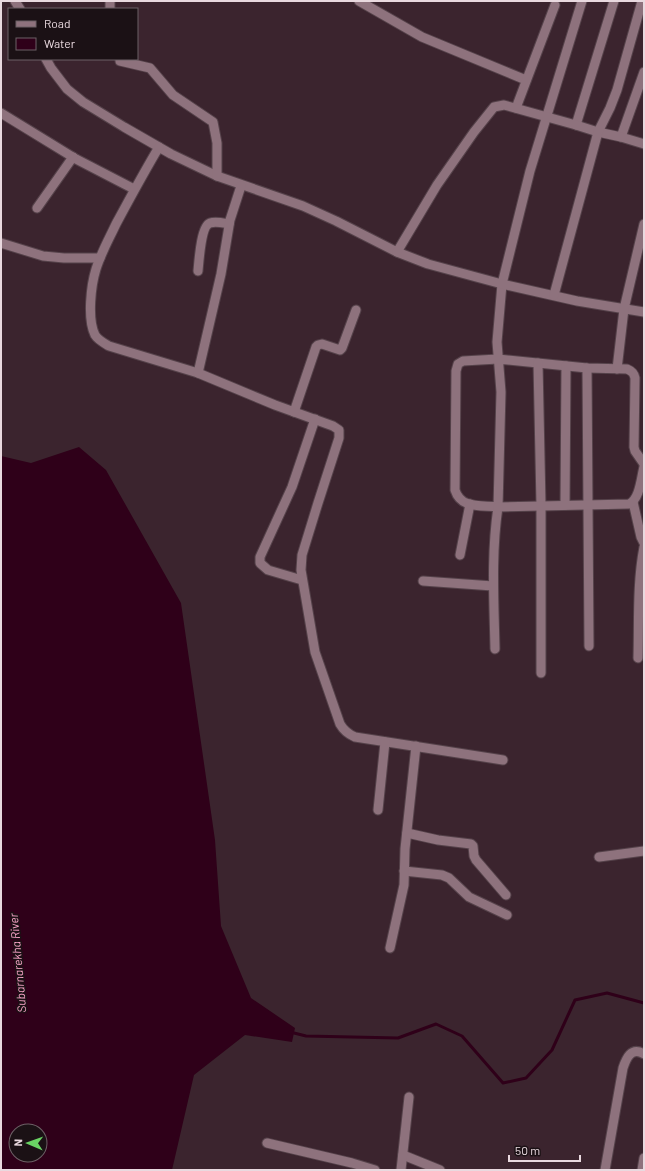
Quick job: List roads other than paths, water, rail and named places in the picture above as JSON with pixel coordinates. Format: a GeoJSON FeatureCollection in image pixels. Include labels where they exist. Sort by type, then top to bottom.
{"type":"FeatureCollection","features":[{"type":"Feature","properties":{"kind":"street"},"geometry":{"type":"LineString","coordinates":[[358,1],[422,37],[526,80]]}},
{"type":"Feature","properties":{"kind":"street"},"geometry":{"type":"LineString","coordinates":[[495,649],[493,586],[495,529],[498,507],[501,392],[497,342],[502,284],[530,171],[582,1]]}},
{"type":"Feature","properties":{"kind":"street"},"geometry":{"type":"LineString","coordinates":[[576,125],[614,1]]}},
{"type":"Feature","properties":{"kind":"street"},"geometry":{"type":"LineString","coordinates":[[554,296],[598,132],[610,108],[642,1]]}},
{"type":"Feature","properties":{"kind":"street"},"geometry":{"type":"LineString","coordinates":[[516,108],[555,5]]}},
{"type":"Feature","properties":{"kind":"street"},"geometry":{"type":"LineString","coordinates":[[47,60],[67,89],[78,98],[159,147],[217,176],[241,186],[303,206],[397,252],[447,270],[502,284],[554,296],[644,312]]}},
{"type":"Feature","properties":{"kind":"street"},"geometry":{"type":"LineString","coordinates":[[120,60],[150,68],[173,95],[213,122],[217,143],[217,176]]}},
{"type":"Feature","properties":{"kind":"street"},"geometry":{"type":"LineString","coordinates":[[621,137],[644,72]]}},
{"type":"Feature","properties":{"kind":"street"},"geometry":{"type":"LineString","coordinates":[[397,252],[437,185],[490,111],[498,105],[504,105],[546,116],[644,144]]}},
{"type":"Feature","properties":{"kind":"street"},"geometry":{"type":"LineString","coordinates":[[1,113],[73,157],[134,189]]}},
{"type":"Feature","properties":{"kind":"street"},"geometry":{"type":"LineString","coordinates":[[159,147],[134,189],[95,271],[91,294],[92,324],[95,336],[109,346],[198,373],[336,428],[340,433],[302,554],[301,562],[302,580],[315,652],[340,724],[348,734],[355,737],[504,760]]}},
{"type":"Feature","properties":{"kind":"street"},"geometry":{"type":"LineString","coordinates":[[37,208],[73,157]]}},
{"type":"Feature","properties":{"kind":"street"},"geometry":{"type":"LineString","coordinates":[[198,373],[221,274],[229,224],[241,186]]}},
{"type":"Feature","properties":{"kind":"street"},"geometry":{"type":"LineString","coordinates":[[198,271],[202,237],[205,228],[211,222],[229,224]]}},
{"type":"Feature","properties":{"kind":"street"},"geometry":{"type":"LineString","coordinates":[[617,369],[624,309],[644,224]]}},
{"type":"Feature","properties":{"kind":"street"},"geometry":{"type":"LineString","coordinates":[[1,243],[43,256],[64,258],[100,258]]}},
{"type":"Feature","properties":{"kind":"street"},"geometry":{"type":"LineString","coordinates":[[294,412],[316,347],[322,344],[340,350],[356,310]]}},
{"type":"Feature","properties":{"kind":"street"},"geometry":{"type":"LineString","coordinates":[[498,359],[631,371],[634,375],[634,446],[635,451],[644,465],[636,498],[633,502],[620,505],[541,505],[498,507],[470,504],[460,501],[455,490],[456,371],[458,364],[463,361],[498,359]]}},
{"type":"Feature","properties":{"kind":"street"},"geometry":{"type":"LineString","coordinates":[[538,363],[541,505],[541,673]]}},
{"type":"Feature","properties":{"kind":"street"},"geometry":{"type":"LineString","coordinates":[[565,505],[566,366]]}},
{"type":"Feature","properties":{"kind":"street"},"geometry":{"type":"LineString","coordinates":[[587,368],[589,646]]}},
{"type":"Feature","properties":{"kind":"street"},"geometry":{"type":"LineString","coordinates":[[302,580],[268,570],[260,563],[260,557],[292,487],[314,419]]}},
{"type":"Feature","properties":{"kind":"street"},"geometry":{"type":"LineString","coordinates":[[633,502],[641,537],[644,543]]}},
{"type":"Feature","properties":{"kind":"street"},"geometry":{"type":"LineString","coordinates":[[460,555],[470,504]]}},
{"type":"Feature","properties":{"kind":"street"},"geometry":{"type":"LineString","coordinates":[[638,658],[641,563],[644,547]]}},
{"type":"Feature","properties":{"kind":"street"},"geometry":{"type":"LineString","coordinates":[[423,581],[493,586]]}},
{"type":"Feature","properties":{"kind":"street"},"geometry":{"type":"LineString","coordinates":[[378,810],[385,742]]}},
{"type":"Feature","properties":{"kind":"street"},"geometry":{"type":"LineString","coordinates":[[390,948],[402,896],[416,746]]}},
{"type":"Feature","properties":{"kind":"street"},"geometry":{"type":"LineString","coordinates":[[407,833],[438,840],[471,844],[473,846],[476,860],[506,896]]}},
{"type":"Feature","properties":{"kind":"street"},"geometry":{"type":"LineString","coordinates":[[599,857],[644,851]]}},
{"type":"Feature","properties":{"kind":"street"},"geometry":{"type":"LineString","coordinates":[[404,871],[442,875],[449,878],[470,897],[507,915]]}},
{"type":"Feature","properties":{"kind":"street"},"geometry":{"type":"LineString","coordinates":[[605,1170],[626,1058],[630,1054],[637,1052],[644,1054]]}},
{"type":"Feature","properties":{"kind":"street"},"geometry":{"type":"LineString","coordinates":[[402,1170],[409,1097]]}},
{"type":"Feature","properties":{"kind":"street"},"geometry":{"type":"LineString","coordinates":[[267,1143],[352,1162],[375,1170]]}},
{"type":"Feature","properties":{"kind":"street"},"geometry":{"type":"LineString","coordinates":[[403,1155],[440,1170]]}},
{"type":"Feature","properties":{"kind":"street"},"geometry":{"type":"LineString","coordinates":[[642,1170],[644,1158]]}},
{"type":"Feature","properties":{"kind":"water","name":"Subarnarekha River"},"geometry":{"type":"Polygon","coordinates":[[[79,447],[106,470],[181,603],[215,840],[221,926],[251,998],[295,1028],[292,1042],[245,1035],[194,1075],[172,1170],[1,1170],[1,456],[31,463],[79,447]]]}},
{"type":"Feature","properties":{"kind":"waterway"},"geometry":{"type":"LineString","coordinates":[[290,1032],[306,1036],[398,1038],[436,1024],[462,1036],[503,1083],[526,1078],[552,1050],[575,1000],[607,993],[644,1003]]}}]}
